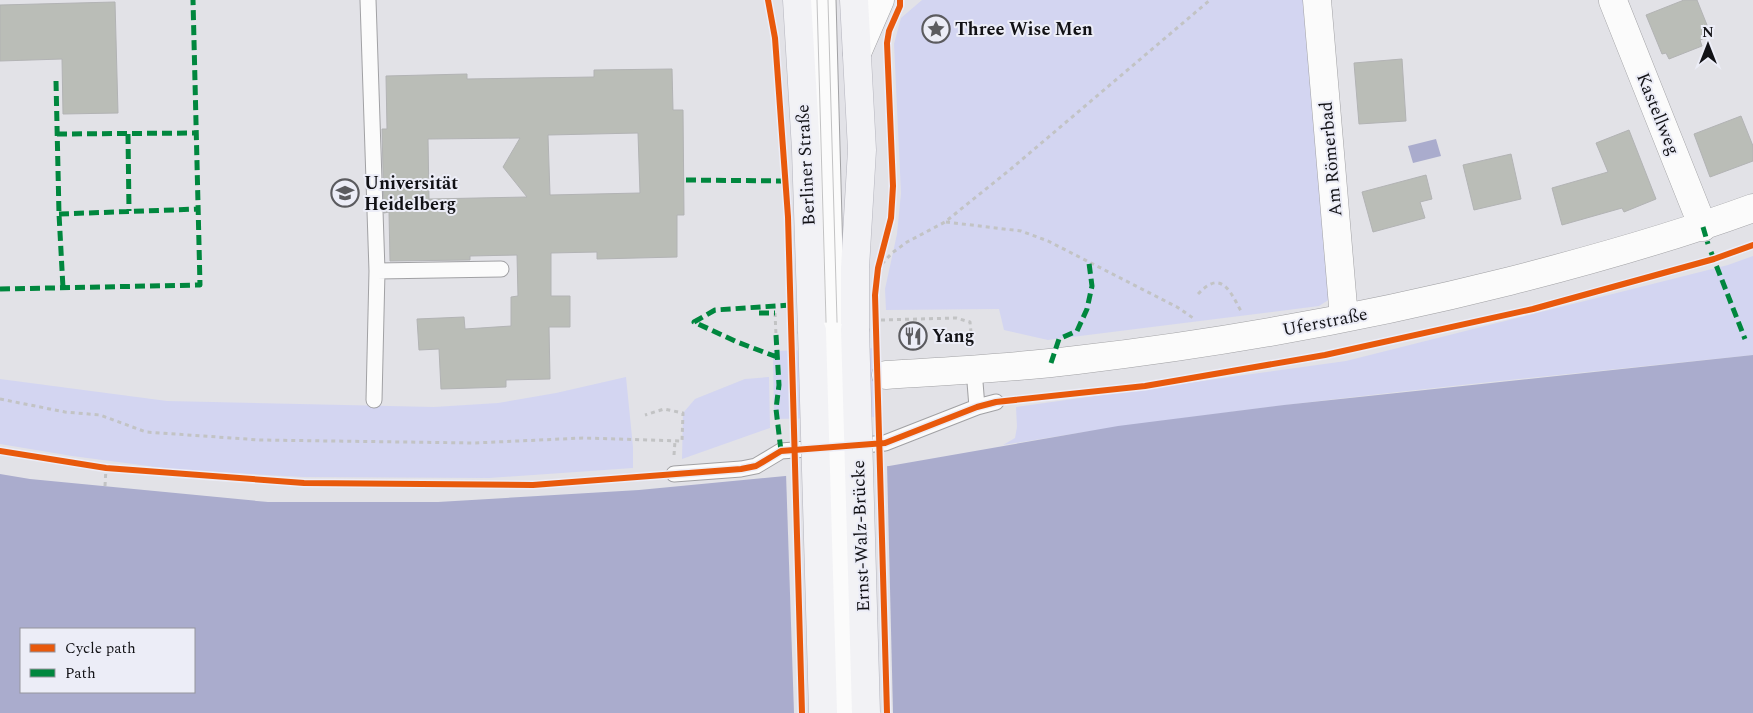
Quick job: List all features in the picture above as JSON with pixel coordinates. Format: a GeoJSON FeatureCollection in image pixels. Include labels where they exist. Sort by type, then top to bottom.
{"type":"FeatureCollection","features":[{"type":"Feature","properties":{"kind":"main road","name":"Berliner Straße"},"geometry":{"type":"LineString","coordinates":[[797,0],[806,150],[841,328]]}},
{"type":"Feature","properties":{"kind":"main road"},"geometry":{"type":"LineString","coordinates":[[823,713],[841,328],[855,268],[862,150],[854,0]]}},
{"type":"Feature","properties":{"kind":"main road","name":"Ernst-Walz-Brücke"},"geometry":{"type":"LineString","coordinates":[[841,328],[866,713]]}},
{"type":"Feature","properties":{"kind":"street"},"geometry":{"type":"LineString","coordinates":[[857,53],[880,0]]}},
{"type":"Feature","properties":{"kind":"street","name":"Am Römerbad"},"geometry":{"type":"LineString","coordinates":[[1317,0],[1344,318]]}},
{"type":"Feature","properties":{"kind":"street","name":"Kastellweg"},"geometry":{"type":"LineString","coordinates":[[1612,1],[1703,226]]}},
{"type":"Feature","properties":{"kind":"street","name":"Uferstraße"},"geometry":{"type":"LineString","coordinates":[[886,375],[974,370],[1076,360],[1216,342],[1344,318],[1463,292],[1572,265],[1703,226],[1753,208]]}},
{"type":"Feature","properties":{"kind":"lane"},"geometry":{"type":"LineString","coordinates":[[368,0],[377,272],[374,400]]}},
{"type":"Feature","properties":{"kind":"lane"},"geometry":{"type":"LineString","coordinates":[[817,0],[841,328],[837,713]]}},
{"type":"Feature","properties":{"kind":"lane"},"geometry":{"type":"LineString","coordinates":[[828,0],[841,328],[848,713]]}},
{"type":"Feature","properties":{"kind":"lane"},"geometry":{"type":"LineString","coordinates":[[377,272],[501,269]]}},
{"type":"Feature","properties":{"kind":"lane"},"geometry":{"type":"LineString","coordinates":[[974,370],[977,407]]}},
{"type":"Feature","properties":{"kind":"lane"},"geometry":{"type":"LineString","coordinates":[[674,474],[748,468],[756,466],[781,451],[885,443],[977,407],[996,402]]}},
{"type":"Feature","properties":{"kind":"path"},"geometry":{"type":"LineString","coordinates":[[878,268],[892,253],[907,242],[946,222],[1210,0]]}},
{"type":"Feature","properties":{"kind":"path"},"geometry":{"type":"LineString","coordinates":[[946,222],[1021,231],[1048,241],[1178,307],[1193,318],[1216,342]]}},
{"type":"Feature","properties":{"kind":"path"},"geometry":{"type":"LineString","coordinates":[[1198,294],[1209,284],[1214,282],[1222,284],[1227,288],[1242,313]]}},
{"type":"Feature","properties":{"kind":"path"},"geometry":{"type":"LineString","coordinates":[[775,313],[776,335]]}},
{"type":"Feature","properties":{"kind":"path"},"geometry":{"type":"LineString","coordinates":[[841,328],[956,318],[970,322],[974,370]]}},
{"type":"Feature","properties":{"kind":"path"},"geometry":{"type":"LineString","coordinates":[[0,399],[65,412],[100,415],[146,432],[260,440],[474,443],[583,438],[682,441],[683,413],[664,409],[645,415]]}},
{"type":"Feature","properties":{"kind":"path"},"geometry":{"type":"LineString","coordinates":[[105,486],[106,468]]}},
{"type":"Feature","properties":{"kind":"shaded area"},"geometry":{"type":"Polygon","coordinates":[[[922,0],[1303,0],[1330,299],[1319,306],[1048,340],[1004,330],[999,309],[886,310],[885,289],[897,234],[901,193],[894,44],[901,18],[922,0]]]}},
{"type":"Feature","properties":{"kind":"shaded area"},"geometry":{"type":"Polygon","coordinates":[[[1436,139],[1441,156],[1413,163],[1408,146],[1436,139]]]}},
{"type":"Feature","properties":{"kind":"shaded area"},"geometry":{"type":"Polygon","coordinates":[[[1753,256],[1753,355],[1284,405],[1096,430],[1003,445],[1015,438],[1017,427],[1016,407],[1346,361],[1728,265],[1753,256]]]}},
{"type":"Feature","properties":{"kind":"shaded area"},"geometry":{"type":"Polygon","coordinates":[[[879,348],[880,417],[774,419],[773,351],[879,348]]]}},
{"type":"Feature","properties":{"kind":"shaded area"},"geometry":{"type":"Polygon","coordinates":[[[1753,355],[1753,713],[0,713],[0,474],[30,479],[268,502],[438,502],[639,490],[889,466],[1118,426],[1284,405],[1753,355]]]}},
{"type":"Feature","properties":{"kind":"shaded area"},"geometry":{"type":"Polygon","coordinates":[[[626,377],[633,447],[633,468],[489,478],[303,477],[179,470],[72,456],[0,444],[0,379],[167,401],[434,407],[498,403],[556,393],[626,377]]]}},
{"type":"Feature","properties":{"kind":"shaded area"},"geometry":{"type":"Polygon","coordinates":[[[769,377],[770,428],[682,459],[683,413],[695,399],[745,379],[769,377]]]}},
{"type":"Feature","properties":{"kind":"pier"},"geometry":{"type":"Polygon","coordinates":[[[887,464],[893,713],[794,713],[786,473],[887,464]]]}},
{"type":"Feature","properties":{"kind":"building"},"geometry":{"type":"Polygon","coordinates":[[[1684,0],[1697,0],[1711,35],[1700,40],[1702,46],[1669,59],[1666,53],[1662,54],[1646,15],[1684,0]]]}},
{"type":"Feature","properties":{"kind":"building"},"geometry":{"type":"Polygon","coordinates":[[[115,2],[118,113],[63,114],[62,59],[0,61],[0,5],[115,2]]]}},
{"type":"Feature","properties":{"kind":"building"},"geometry":{"type":"Polygon","coordinates":[[[1402,59],[1406,121],[1359,124],[1354,63],[1402,59]]]}},
{"type":"Feature","properties":{"kind":"building"},"geometry":{"type":"Polygon","coordinates":[[[672,69],[673,110],[683,110],[684,215],[677,215],[677,257],[597,259],[597,252],[551,253],[551,296],[570,296],[570,327],[549,327],[550,379],[506,380],[506,387],[441,389],[439,349],[419,350],[417,319],[464,317],[465,329],[511,326],[511,297],[518,296],[517,255],[470,256],[470,260],[390,261],[389,212],[384,213],[382,129],[387,129],[386,76],[467,74],[467,79],[594,77],[594,70],[672,69]],[[638,133],[548,135],[550,195],[640,193],[638,133]],[[520,138],[428,139],[429,199],[527,197],[503,167],[520,138]]]}},
{"type":"Feature","properties":{"kind":"building"},"geometry":{"type":"Polygon","coordinates":[[[1741,116],[1753,146],[1753,161],[1710,177],[1694,134],[1741,116]]]}},
{"type":"Feature","properties":{"kind":"building"},"geometry":{"type":"Polygon","coordinates":[[[1629,130],[1656,199],[1624,212],[1622,208],[1562,225],[1552,188],[1608,172],[1596,143],[1629,130]]]}},
{"type":"Feature","properties":{"kind":"building"},"geometry":{"type":"Polygon","coordinates":[[[1511,154],[1521,199],[1474,210],[1463,165],[1511,154]]]}},
{"type":"Feature","properties":{"kind":"building"},"geometry":{"type":"Polygon","coordinates":[[[1426,175],[1432,199],[1420,202],[1425,218],[1373,232],[1362,192],[1426,175]]]}},
{"type":"Feature","properties":{"kind":"tram line"},"geometry":{"type":"LineString","coordinates":[[817,0],[837,713]]}},
{"type":"Feature","properties":{"kind":"tram line"},"geometry":{"type":"LineString","coordinates":[[828,0],[848,713]]}},
{"type":"Feature","properties":{"kind":"marked path"},"geometry":{"type":"LineString","coordinates":[[0,289],[200,285],[193,0]]}},
{"type":"Feature","properties":{"kind":"marked path"},"geometry":{"type":"LineString","coordinates":[[56,81],[63,288]]}},
{"type":"Feature","properties":{"kind":"marked path"},"geometry":{"type":"LineString","coordinates":[[57,134],[197,133]]}},
{"type":"Feature","properties":{"kind":"marked path"},"geometry":{"type":"LineString","coordinates":[[128,134],[129,211]]}},
{"type":"Feature","properties":{"kind":"marked path"},"geometry":{"type":"LineString","coordinates":[[686,180],[786,181]]}},
{"type":"Feature","properties":{"kind":"marked path"},"geometry":{"type":"LineString","coordinates":[[59,214],[199,209]]}},
{"type":"Feature","properties":{"kind":"marked path"},"geometry":{"type":"LineString","coordinates":[[1703,227],[1708,244]]}},
{"type":"Feature","properties":{"kind":"marked path"},"geometry":{"type":"LineString","coordinates":[[1711,252],[1745,339]]}},
{"type":"Feature","properties":{"kind":"marked path"},"geometry":{"type":"LineString","coordinates":[[1051,363],[1059,339],[1077,331],[1087,309],[1092,286],[1089,263]]}},
{"type":"Feature","properties":{"kind":"marked path"},"geometry":{"type":"LineString","coordinates":[[777,357],[737,342],[694,322],[715,310],[790,305]]}},
{"type":"Feature","properties":{"kind":"marked path"},"geometry":{"type":"LineString","coordinates":[[759,313],[775,313]]}},
{"type":"Feature","properties":{"kind":"marked path"},"geometry":{"type":"LineString","coordinates":[[776,335],[779,385],[776,409],[781,451]]}},
{"type":"Feature","properties":{"kind":"cycle path"},"geometry":{"type":"LineString","coordinates":[[768,0],[775,38],[788,217],[802,713]]}},
{"type":"Feature","properties":{"kind":"cycle path"},"geometry":{"type":"LineString","coordinates":[[887,713],[875,295],[878,268],[891,218],[893,186],[887,43],[889,31],[900,6],[900,0]]}},
{"type":"Feature","properties":{"kind":"cycle path"},"geometry":{"type":"LineString","coordinates":[[0,451],[106,468],[304,483],[533,485],[741,469],[756,466],[781,451],[885,443],[977,407],[996,402],[1145,386],[1325,355],[1533,309],[1714,259],[1753,245]]}},
{"type":"Feature","properties":{"kind":"place","name":"Three Wise Men"},"geometry":{"type":"Point","coordinates":[936,29]}},
{"type":"Feature","properties":{"kind":"place","name":"Universität Heidelberg"},"geometry":{"type":"Point","coordinates":[345,193]}},
{"type":"Feature","properties":{"kind":"place","name":"Yang"},"geometry":{"type":"Point","coordinates":[913,336]}}]}
